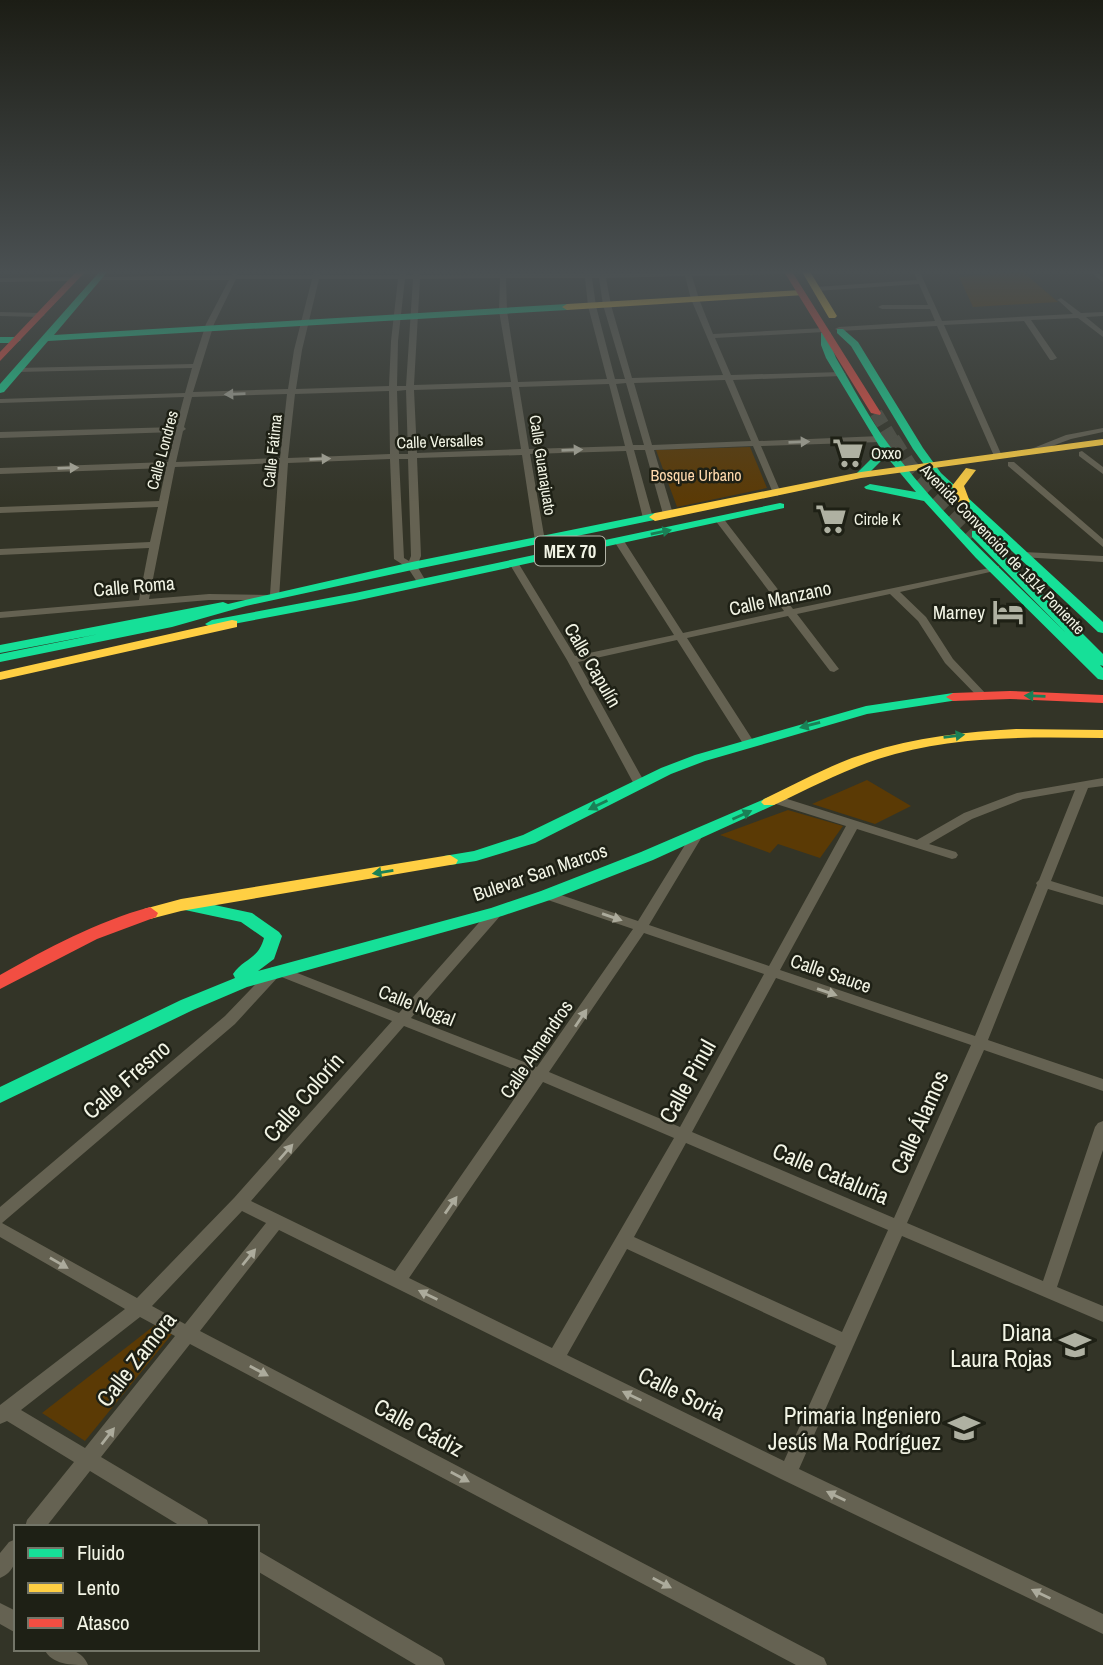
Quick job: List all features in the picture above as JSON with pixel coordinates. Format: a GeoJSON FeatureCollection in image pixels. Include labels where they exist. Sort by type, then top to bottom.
{"type":"FeatureCollection","features":[{"type":"Feature","properties":{"kind":"street"},"geometry":{"type":"LineString","coordinates":[[0,390],[36,348]]}},
{"type":"Feature","properties":{"kind":"street","name":"Calle Londres"},"geometry":{"type":"LineString","coordinates":[[143,603],[162,504],[202,348]]}},
{"type":"Feature","properties":{"kind":"street","name":"Calle Fátima"},"geometry":{"type":"LineString","coordinates":[[273,596],[284,460],[299,348]]}},
{"type":"Feature","properties":{"kind":"street"},"geometry":{"type":"LineString","coordinates":[[396,348],[399,559],[412,566],[422,583]]}},
{"type":"Feature","properties":{"kind":"street"},"geometry":{"type":"LineString","coordinates":[[412,348],[410,388],[416,556],[412,566]]}},
{"type":"Feature","properties":{"kind":"street","name":"Calle Guanajuato"},"geometry":{"type":"LineString","coordinates":[[510,348],[540,541]]}},
{"type":"Feature","properties":{"kind":"street"},"geometry":{"type":"LineString","coordinates":[[607,348],[648,518]]}},
{"type":"Feature","properties":{"kind":"street"},"geometry":{"type":"LineString","coordinates":[[616,348],[629,382],[667,514]]}},
{"type":"Feature","properties":{"kind":"street"},"geometry":{"type":"LineString","coordinates":[[716,348],[777,492]]}},
{"type":"Feature","properties":{"kind":"street","name":"Avenida Convención de 1914 Poniente"},"geometry":{"type":"LineString","coordinates":[[827,348],[884,444],[905,474],[1103,676]]}},
{"type":"Feature","properties":{"kind":"street","name":"Avenida Convención de 1914 Poniente"},"geometry":{"type":"LineString","coordinates":[[842,348],[881,412]]}},
{"type":"Feature","properties":{"kind":"street","name":"Avenida Convención de 1914 Poniente"},"geometry":{"type":"LineString","coordinates":[[857,348],[932,470],[1024,555],[1089,631],[1103,662]]}},
{"type":"Feature","properties":{"kind":"street"},"geometry":{"type":"LineString","coordinates":[[951,348],[1005,460],[1103,544]]}},
{"type":"Feature","properties":{"kind":"street"},"geometry":{"type":"LineString","coordinates":[[1046,348],[1053,358]]}},
{"type":"Feature","properties":{"kind":"street"},"geometry":{"type":"LineString","coordinates":[[18,370],[197,366]]}},
{"type":"Feature","properties":{"kind":"street"},"geometry":{"type":"LineString","coordinates":[[0,401],[842,374]]}},
{"type":"Feature","properties":{"kind":"street"},"geometry":{"type":"LineString","coordinates":[[0,435],[182,429]]}},
{"type":"Feature","properties":{"kind":"street"},"geometry":{"type":"LineString","coordinates":[[1030,452],[1069,437],[1103,430]]}},
{"type":"Feature","properties":{"kind":"street","name":"MEX 70"},"geometry":{"type":"LineString","coordinates":[[1005,460],[1030,452],[1103,442]]}},
{"type":"Feature","properties":{"kind":"street"},"geometry":{"type":"LineString","coordinates":[[884,444],[866,481],[927,498]]}},
{"type":"Feature","properties":{"kind":"street","name":"Calle Versalles"},"geometry":{"type":"LineString","coordinates":[[0,471],[647,447],[884,444]]}},
{"type":"Feature","properties":{"kind":"street"},"geometry":{"type":"LineString","coordinates":[[918,449],[968,465],[958,486],[964,502]]}},
{"type":"Feature","properties":{"kind":"street","name":"MEX 70"},"geometry":{"type":"LineString","coordinates":[[0,658],[172,623],[273,596],[412,566],[777,492],[1005,460],[1103,452]]}},
{"type":"Feature","properties":{"kind":"street"},"geometry":{"type":"LineString","coordinates":[[1082,454],[1103,471]]}},
{"type":"Feature","properties":{"kind":"street","name":"MEX 70"},"geometry":{"type":"LineString","coordinates":[[0,676],[282,612],[720,520],[866,481]]}},
{"type":"Feature","properties":{"kind":"street"},"geometry":{"type":"LineString","coordinates":[[0,510],[162,504]]}},
{"type":"Feature","properties":{"kind":"street"},"geometry":{"type":"LineString","coordinates":[[720,520],[834,669]]}},
{"type":"Feature","properties":{"kind":"street","name":"Avenida Convención de 1914 Poniente"},"geometry":{"type":"LineString","coordinates":[[981,533],[1103,643]]}},
{"type":"Feature","properties":{"kind":"street"},"geometry":{"type":"LineString","coordinates":[[471,573],[466,568],[472,562],[516,553],[540,541]]}},
{"type":"Feature","properties":{"kind":"street"},"geometry":{"type":"LineString","coordinates":[[619,541],[748,742]]}},
{"type":"Feature","properties":{"kind":"street"},"geometry":{"type":"LineString","coordinates":[[0,552],[155,545]]}},
{"type":"Feature","properties":{"kind":"street"},"geometry":{"type":"LineString","coordinates":[[1024,555],[1103,559]]}},
{"type":"Feature","properties":{"kind":"street","name":"Calle Capulín"},"geometry":{"type":"LineString","coordinates":[[514,564],[572,660],[640,785]]}},
{"type":"Feature","properties":{"kind":"street","name":"Calle Manzano"},"geometry":{"type":"LineString","coordinates":[[572,660],[996,568]]}},
{"type":"Feature","properties":{"kind":"street"},"geometry":{"type":"LineString","coordinates":[[894,592],[922,619],[949,661],[982,695]]}},
{"type":"Feature","properties":{"kind":"street","name":"Calle Roma"},"geometry":{"type":"LineString","coordinates":[[0,615],[230,596],[273,596]]}},
{"type":"Feature","properties":{"kind":"street","name":"MEX 70"},"geometry":{"type":"LineString","coordinates":[[0,649],[244,603]]}},
{"type":"Feature","properties":{"kind":"street","name":"MEX 70"},"geometry":{"type":"LineString","coordinates":[[0,667],[177,630],[282,612]]}},
{"type":"Feature","properties":{"kind":"street","name":"Bulevar San Marcos"},"geometry":{"type":"LineString","coordinates":[[0,982],[74,941],[125,920],[181,905],[476,856],[529,839],[678,766],[748,742],[886,706],[982,695],[1103,699]]}},
{"type":"Feature","properties":{"kind":"street","name":"Bulevar San Marcos"},"geometry":{"type":"LineString","coordinates":[[0,1096],[187,1005],[277,970],[496,912],[547,895],[697,835],[871,756],[938,738],[1014,733],[1103,734]]}},
{"type":"Feature","properties":{"kind":"street"},"geometry":{"type":"LineString","coordinates":[[919,844],[968,816],[1021,796],[1103,782]]}},
{"type":"Feature","properties":{"kind":"street","name":"Calle Álamos"},"geometry":{"type":"LineString","coordinates":[[788,1473],[979,1044],[1083,786]]}},
{"type":"Feature","properties":{"kind":"street"},"geometry":{"type":"LineString","coordinates":[[777,800],[952,855]]}},
{"type":"Feature","properties":{"kind":"street","name":"Calle Pinul"},"geometry":{"type":"LineString","coordinates":[[556,1358],[774,973],[854,823]]}},
{"type":"Feature","properties":{"kind":"street","name":"Calle Almendros"},"geometry":{"type":"LineString","coordinates":[[398,1281],[542,1075],[641,927],[697,835]]}},
{"type":"Feature","properties":{"kind":"street"},"geometry":{"type":"LineString","coordinates":[[1042,883],[1103,901]]}},
{"type":"Feature","properties":{"kind":"street","name":"Calle Sauce"},"geometry":{"type":"LineString","coordinates":[[547,895],[1103,1085]]}},
{"type":"Feature","properties":{"kind":"street"},"geometry":{"type":"LineString","coordinates":[[181,905],[234,913],[265,926],[273,936],[270,954],[260,964],[187,1005]]}},
{"type":"Feature","properties":{"kind":"street","name":"Calle Colorín"},"geometry":{"type":"LineString","coordinates":[[3,1413],[139,1308],[240,1203],[496,912]]}},
{"type":"Feature","properties":{"kind":"street","name":"Calle Nogal"},"geometry":{"type":"LineString","coordinates":[[277,970],[542,1075]]}},
{"type":"Feature","properties":{"kind":"street","name":"Calle Fresno"},"geometry":{"type":"LineString","coordinates":[[0,1217],[230,1020],[277,970]]}},
{"type":"Feature","properties":{"kind":"street","name":"Calle Cataluña"},"geometry":{"type":"LineString","coordinates":[[542,1075],[1103,1314]]}},
{"type":"Feature","properties":{"kind":"street"},"geometry":{"type":"LineString","coordinates":[[1048,1290],[1103,1127]]}},
{"type":"Feature","properties":{"kind":"street","name":"Calle Soria"},"geometry":{"type":"LineString","coordinates":[[240,1203],[788,1473],[1103,1624]]}},
{"type":"Feature","properties":{"kind":"street","name":"Calle Zamora"},"geometry":{"type":"LineString","coordinates":[[36,1525],[277,1221]]}},
{"type":"Feature","properties":{"kind":"street","name":"Calle Cádiz"},"geometry":{"type":"LineString","coordinates":[[0,1229],[139,1308],[817,1665]]}},
{"type":"Feature","properties":{"kind":"street"},"geometry":{"type":"LineString","coordinates":[[624,1240],[846,1342]]}},
{"type":"Feature","properties":{"kind":"street"},"geometry":{"type":"LineString","coordinates":[[3,1413],[197,1525]]}},
{"type":"Feature","properties":{"kind":"street"},"geometry":{"type":"LineString","coordinates":[[0,1568],[14,1551]]}},
{"type":"Feature","properties":{"kind":"street"},"geometry":{"type":"LineString","coordinates":[[259,1561],[435,1665]]}},
{"type":"Feature","properties":{"kind":"street"},"geometry":{"type":"LineString","coordinates":[[57,1651],[78,1665]]}},
{"type":"Feature","properties":{"kind":"green space","name":"Bosque Urbano"},"geometry":{"type":"Polygon","coordinates":[[[750,447],[767,488],[677,507],[656,450],[750,447]]]}},
{"type":"Feature","properties":{"kind":"green space"},"geometry":{"type":"Polygon","coordinates":[[[867,780],[911,806],[875,824],[812,804],[867,780]]]}},
{"type":"Feature","properties":{"kind":"green space"},"geometry":{"type":"Polygon","coordinates":[[[788,810],[843,826],[820,858],[778,844],[770,853],[720,835],[788,810]]]}},
{"type":"Feature","properties":{"kind":"green space"},"geometry":{"type":"Polygon","coordinates":[[[155,1325],[172,1334],[85,1441],[42,1413],[155,1325]]]}},
{"type":"Feature","properties":{"kind":"tunnel"},"geometry":{"type":"LineString","coordinates":[[876,413],[893,441]]}},
{"type":"Feature","properties":{"kind":"tunnel"},"geometry":{"type":"LineString","coordinates":[[892,439],[909,466],[976,534]]}},
{"type":"Feature","properties":{"kind":"traffic: fast"},"geometry":{"type":"LineString","coordinates":[[0,390],[37,348]]}},
{"type":"Feature","properties":{"kind":"traffic: fast"},"geometry":{"type":"LineString","coordinates":[[827,348],[883,444],[910,479],[980,555],[1103,676]]}},
{"type":"Feature","properties":{"kind":"traffic: fast"},"geometry":{"type":"LineString","coordinates":[[857,348],[918,449],[937,475],[1103,629]]}},
{"type":"Feature","properties":{"kind":"traffic: fast"},"geometry":{"type":"LineString","coordinates":[[861,475],[887,449]]}},
{"type":"Feature","properties":{"kind":"traffic: fast"},"geometry":{"type":"LineString","coordinates":[[870,487],[927,498]]}},
{"type":"Feature","properties":{"kind":"traffic: fast"},"geometry":{"type":"LineString","coordinates":[[212,624],[355,597],[780,506]]}},
{"type":"Feature","properties":{"kind":"traffic: fast"},"geometry":{"type":"LineString","coordinates":[[0,658],[172,623],[244,603],[412,566],[655,517]]}},
{"type":"Feature","properties":{"kind":"traffic: fast"},"geometry":{"type":"LineString","coordinates":[[976,534],[1103,662]]}},
{"type":"Feature","properties":{"kind":"traffic: fast"},"geometry":{"type":"LineString","coordinates":[[0,649],[223,606]]}},
{"type":"Feature","properties":{"kind":"traffic: fast"},"geometry":{"type":"LineString","coordinates":[[450,860],[476,856],[529,839],[666,771],[700,758],[866,710],[953,697]]}},
{"type":"Feature","properties":{"kind":"traffic: fast"},"geometry":{"type":"LineString","coordinates":[[0,1096],[187,1005],[242,982],[496,912],[547,895],[647,856],[769,802]]}},
{"type":"Feature","properties":{"kind":"traffic: fast"},"geometry":{"type":"LineString","coordinates":[[191,906],[246,917],[273,936],[268,955],[242,974]]}},
{"type":"Feature","properties":{"kind":"traffic: slow"},"geometry":{"type":"LineString","coordinates":[[655,517],[861,475],[1103,442]]}},
{"type":"Feature","properties":{"kind":"traffic: slow"},"geometry":{"type":"LineString","coordinates":[[964,502],[958,486],[970,470]]}},
{"type":"Feature","properties":{"kind":"traffic: slow"},"geometry":{"type":"LineString","coordinates":[[0,676],[232,624]]}},
{"type":"Feature","properties":{"kind":"traffic: slow"},"geometry":{"type":"LineString","coordinates":[[769,802],[872,756],[928,742],[1016,733],[1103,734]]}},
{"type":"Feature","properties":{"kind":"traffic: slow"},"geometry":{"type":"LineString","coordinates":[[150,913],[181,905],[450,860]]}},
{"type":"Feature","properties":{"kind":"traffic: jam"},"geometry":{"type":"LineString","coordinates":[[0,358],[10,348]]}},
{"type":"Feature","properties":{"kind":"traffic: jam"},"geometry":{"type":"LineString","coordinates":[[835,348],[876,413]]}},
{"type":"Feature","properties":{"kind":"traffic: jam"},"geometry":{"type":"LineString","coordinates":[[953,697],[1010,695],[1103,699]]}},
{"type":"Feature","properties":{"kind":"traffic: jam"},"geometry":{"type":"LineString","coordinates":[[0,983],[91,934],[150,913]]}},
{"type":"Feature","properties":{"kind":"place","name":"Oxxo"},"geometry":{"type":"Point","coordinates":[848,453]}},
{"type":"Feature","properties":{"kind":"place","name":"Circle K"},"geometry":{"type":"Point","coordinates":[831,519]}},
{"type":"Feature","properties":{"kind":"place","name":"Marney"},"geometry":{"type":"Point","coordinates":[1008,612]}},
{"type":"Feature","properties":{"kind":"place","name":"Diana Laura Rojas"},"geometry":{"type":"Point","coordinates":[1075,1345]}},
{"type":"Feature","properties":{"kind":"place","name":"Primaria Ingeniero Jesús Ma Rodríguez"},"geometry":{"type":"Point","coordinates":[964,1428]}}]}
